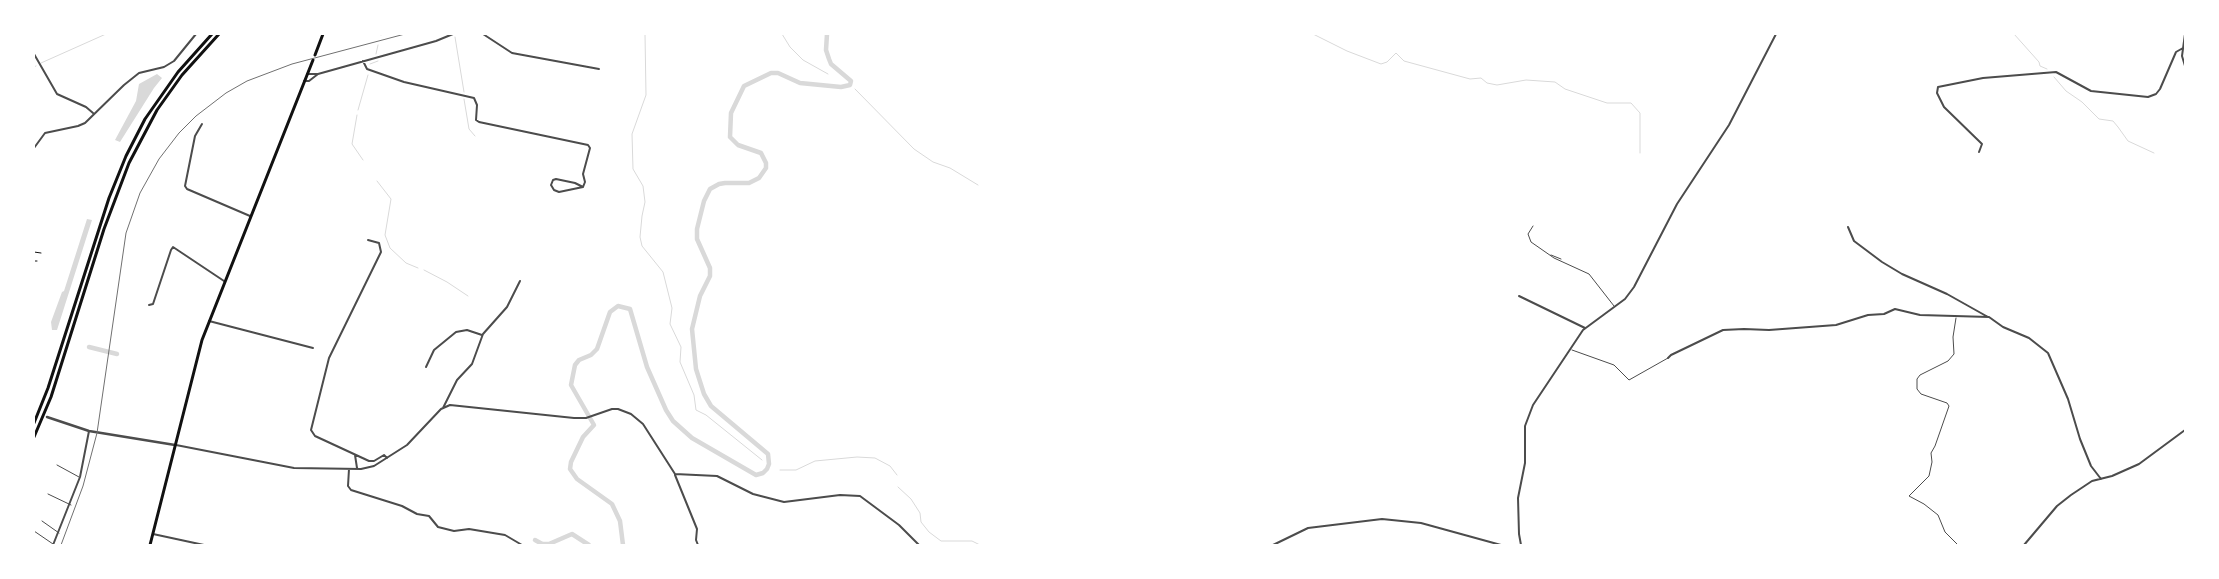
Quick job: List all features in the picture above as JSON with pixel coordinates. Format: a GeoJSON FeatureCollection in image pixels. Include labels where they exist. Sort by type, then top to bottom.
{"type":"FeatureCollection","features":[{"type":"Feature","properties":{"kind":"main road"},"geometry":{"type":"LineString","coordinates":[[34,423],[48,388],[108,198],[126,156],[145,119],[178,72],[212,34]]}},
{"type":"Feature","properties":{"kind":"main road"},"geometry":{"type":"LineString","coordinates":[[34,437],[50,397],[104,229],[129,162],[157,110],[182,75],[219,34]]}},
{"type":"Feature","properties":{"kind":"main road"},"geometry":{"type":"LineString","coordinates":[[315,55],[323,34]]}},
{"type":"Feature","properties":{"kind":"main road"},"geometry":{"type":"LineString","coordinates":[[150,545],[194,366],[208,321],[313,60]]}},
{"type":"Feature","properties":{"kind":"street"},"geometry":{"type":"LineString","coordinates":[[34,148],[44,133],[82,125],[139,73],[168,65],[174,61],[196,34]]}},
{"type":"Feature","properties":{"kind":"street"},"geometry":{"type":"LineString","coordinates":[[307,74],[318,74],[436,41],[453,34]]}},
{"type":"Feature","properties":{"kind":"street"},"geometry":{"type":"LineString","coordinates":[[483,34],[512,53],[600,69]]}},
{"type":"Feature","properties":{"kind":"street"},"geometry":{"type":"LineString","coordinates":[[1521,545],[1517,505],[1525,463],[1527,419],[1533,405],[1585,328],[1625,299],[1641,276],[1672,211],[1729,125],[1776,34]]}},
{"type":"Feature","properties":{"kind":"street"},"geometry":{"type":"LineString","coordinates":[[2185,34],[2182,60],[2185,66]]}},
{"type":"Feature","properties":{"kind":"street"},"geometry":{"type":"LineString","coordinates":[[1979,152],[1982,144],[1944,107],[1937,93],[1938,87],[1983,78],[2056,72],[2091,91],[2148,97],[2156,94],[2160,89],[2176,52],[2183,48]]}},
{"type":"Feature","properties":{"kind":"street"},"geometry":{"type":"LineString","coordinates":[[34,54],[57,94],[86,107],[94,114]]}},
{"type":"Feature","properties":{"kind":"street"},"geometry":{"type":"LineString","coordinates":[[363,61],[366,68],[404,82],[474,98],[478,105],[476,120],[479,122],[588,146],[590,148],[583,174],[586,182],[583,187],[559,192],[554,190],[551,185],[553,180],[556,180],[575,183],[583,187]]}},
{"type":"Feature","properties":{"kind":"street"},"geometry":{"type":"LineString","coordinates":[[304,81],[309,81],[318,74]]}},
{"type":"Feature","properties":{"kind":"street"},"geometry":{"type":"LineString","coordinates":[[202,124],[195,138],[185,186],[187,189],[250,216]]}},
{"type":"Feature","properties":{"kind":"street"},"geometry":{"type":"LineString","coordinates":[[1848,227],[1854,240],[1882,262],[1902,274],[1947,294],[1989,317],[2003,327],[2029,338],[2048,354],[2068,399],[2080,439],[2091,466],[2101,479]]}},
{"type":"Feature","properties":{"kind":"street"},"geometry":{"type":"LineString","coordinates":[[368,240],[378,243],[382,252],[329,358],[311,430],[315,436],[370,461],[384,455],[387,458]]}},
{"type":"Feature","properties":{"kind":"street"},"geometry":{"type":"LineString","coordinates":[[149,305],[153,304],[173,248],[224,281]]}},
{"type":"Feature","properties":{"kind":"street"},"geometry":{"type":"LineString","coordinates":[[443,408],[457,380],[472,364],[483,335],[506,307],[520,281]]}},
{"type":"Feature","properties":{"kind":"street"},"geometry":{"type":"LineString","coordinates":[[1519,296],[1585,328]]}},
{"type":"Feature","properties":{"kind":"street"},"geometry":{"type":"LineString","coordinates":[[1668,358],[1723,330],[1769,330],[1836,324],[1868,315],[1884,314],[1895,308],[1920,315],[1936,314],[1956,318],[1989,317]]}},
{"type":"Feature","properties":{"kind":"street"},"geometry":{"type":"LineString","coordinates":[[208,321],[313,348]]}},
{"type":"Feature","properties":{"kind":"street"},"geometry":{"type":"LineString","coordinates":[[426,367],[434,350],[456,332],[467,330],[483,335]]}},
{"type":"Feature","properties":{"kind":"street"},"geometry":{"type":"LineString","coordinates":[[48,417],[89,431],[294,468],[357,469],[374,466],[407,445],[443,408],[450,404],[505,412],[586,418],[612,409],[618,409],[638,419],[648,431],[675,474],[697,529],[696,540],[698,545]]}},
{"type":"Feature","properties":{"kind":"street"},"geometry":{"type":"LineString","coordinates":[[2024,545],[2057,506],[2092,481],[2139,464],[2185,430]]}},
{"type":"Feature","properties":{"kind":"street"},"geometry":{"type":"LineString","coordinates":[[54,545],[80,478],[89,431]]}},
{"type":"Feature","properties":{"kind":"street"},"geometry":{"type":"LineString","coordinates":[[355,455],[357,469]]}},
{"type":"Feature","properties":{"kind":"street"},"geometry":{"type":"LineString","coordinates":[[349,469],[348,486],[351,490],[428,516],[438,527],[454,531],[469,529],[505,535],[522,545]]}},
{"type":"Feature","properties":{"kind":"street"},"geometry":{"type":"LineString","coordinates":[[675,474],[717,476],[753,494],[784,502],[840,495],[860,496],[899,525],[919,545]]}},
{"type":"Feature","properties":{"kind":"street"},"geometry":{"type":"LineString","coordinates":[[1273,545],[1308,528],[1382,518],[1421,523],[1501,545]]}},
{"type":"Feature","properties":{"kind":"street"},"geometry":{"type":"LineString","coordinates":[[153,534],[204,545]]}},
{"type":"Feature","properties":{"kind":"lane"},"geometry":{"type":"LineString","coordinates":[[1533,226],[1528,234],[1529,240],[1550,255],[1589,274],[1614,307]]}},
{"type":"Feature","properties":{"kind":"lane"},"geometry":{"type":"LineString","coordinates":[[1956,318],[1953,338],[1954,354],[1948,361],[1920,375],[1917,379],[1917,388],[1921,394],[1947,403],[1949,406],[1935,446],[1931,452],[1932,462],[1929,476],[1908,496],[1932,509],[1943,524],[1944,532],[1958,545]]}},
{"type":"Feature","properties":{"kind":"lane"},"geometry":{"type":"LineString","coordinates":[[1570,349],[1614,365],[1629,380],[1668,358]]}},
{"type":"Feature","properties":{"kind":"lane"},"geometry":{"type":"LineString","coordinates":[[56,465],[80,478]]}},
{"type":"Feature","properties":{"kind":"lane"},"geometry":{"type":"LineString","coordinates":[[48,494],[71,505]]}},
{"type":"Feature","properties":{"kind":"lane"},"geometry":{"type":"LineString","coordinates":[[42,521],[59,532]]}},
{"type":"Feature","properties":{"kind":"lane"},"geometry":{"type":"LineString","coordinates":[[34,530],[54,545]]}},
{"type":"Feature","properties":{"kind":"path"},"geometry":{"type":"LineString","coordinates":[[34,252],[41,253]]}},
{"type":"Feature","properties":{"kind":"shaded area"},"geometry":{"type":"Polygon","coordinates":[[[157,74],[162,78],[120,142],[115,140],[136,101],[139,84],[157,74]]]}},
{"type":"Feature","properties":{"kind":"shaded area"},"geometry":{"type":"Polygon","coordinates":[[[87,219],[92,220],[57,330],[52,330],[51,322],[64,291],[87,219]]]}},
{"type":"Feature","properties":{"kind":"waterway"},"geometry":{"type":"LineString","coordinates":[[41,63],[106,34]]}},
{"type":"Feature","properties":{"kind":"waterway"},"geometry":{"type":"LineString","coordinates":[[645,34],[646,95],[632,134],[633,169],[643,186],[645,202],[640,237],[642,246],[663,272],[672,308],[670,324],[681,347],[680,362],[694,395],[696,410],[706,415],[762,460]]}},
{"type":"Feature","properties":{"kind":"waterway"},"geometry":{"type":"LineString","coordinates":[[782,34],[790,47],[803,60],[828,74]]}},
{"type":"Feature","properties":{"kind":"waterway"},"geometry":{"type":"LineString","coordinates":[[623,545],[620,521],[612,504],[577,479],[570,469],[571,462],[583,437],[594,425],[571,385],[575,365],[579,360],[591,355],[597,349],[610,312],[618,306],[630,309],[647,367],[666,410],[673,421],[692,438],[756,475],[763,473],[767,469],[769,464],[768,454],[711,406],[704,394],[696,369],[692,329],[700,296],[710,276],[710,268],[697,239],[697,229],[704,201],[710,189],[725,183],[749,183],[759,178],[766,168],[766,163],[761,153],[738,145],[730,137],[731,113],[744,86],[771,73],[778,73],[800,83],[841,87],[850,85],[851,81],[831,64],[826,50],[827,34]]}},
{"type":"Feature","properties":{"kind":"waterway"},"geometry":{"type":"LineString","coordinates":[[1313,34],[1347,51],[1381,64],[1387,62],[1396,53],[1404,61],[1470,79],[1481,78],[1487,83],[1497,85],[1526,80],[1555,82],[1565,89],[1607,103],[1631,103],[1640,113],[1640,153]]}},
{"type":"Feature","properties":{"kind":"waterway"},"geometry":{"type":"LineString","coordinates":[[2014,34],[2039,62],[2040,66],[2047,69]]}},
{"type":"Feature","properties":{"kind":"waterway"},"geometry":{"type":"LineString","coordinates":[[455,37],[464,92]]}},
{"type":"Feature","properties":{"kind":"waterway"},"geometry":{"type":"LineString","coordinates":[[376,54],[378,45]]}},
{"type":"Feature","properties":{"kind":"waterway"},"geometry":{"type":"LineString","coordinates":[[370,64],[378,61]]}},
{"type":"Feature","properties":{"kind":"waterway"},"geometry":{"type":"LineString","coordinates":[[358,110],[368,75]]}},
{"type":"Feature","properties":{"kind":"waterway"},"geometry":{"type":"LineString","coordinates":[[2054,77],[2066,91],[2082,102],[2099,119],[2113,121],[2128,141],[2154,153]]}},
{"type":"Feature","properties":{"kind":"waterway"},"geometry":{"type":"LineString","coordinates":[[855,89],[914,149],[933,162],[950,168],[978,185]]}},
{"type":"Feature","properties":{"kind":"waterway"},"geometry":{"type":"LineString","coordinates":[[464,99],[469,129],[475,136]]}},
{"type":"Feature","properties":{"kind":"waterway"},"geometry":{"type":"LineString","coordinates":[[357,115],[352,144],[363,160]]}},
{"type":"Feature","properties":{"kind":"waterway"},"geometry":{"type":"LineString","coordinates":[[377,181],[391,199],[385,235],[390,248],[406,263],[418,268]]}},
{"type":"Feature","properties":{"kind":"waterway"},"geometry":{"type":"LineString","coordinates":[[424,270],[468,296]]}},
{"type":"Feature","properties":{"kind":"waterway"},"geometry":{"type":"LineString","coordinates":[[89,347],[117,354]]}},
{"type":"Feature","properties":{"kind":"waterway"},"geometry":{"type":"LineString","coordinates":[[780,470],[796,470],[815,461],[857,457],[875,458],[890,466],[897,475]]}},
{"type":"Feature","properties":{"kind":"waterway"},"geometry":{"type":"LineString","coordinates":[[898,487],[911,499],[920,513],[921,522],[929,532],[941,541],[972,541],[980,545]]}},
{"type":"Feature","properties":{"kind":"waterway"},"geometry":{"type":"LineString","coordinates":[[543,544],[549,544],[572,534],[589,545]]}},
{"type":"Feature","properties":{"kind":"waterway"},"geometry":{"type":"LineString","coordinates":[[535,540],[544,545]]}},
{"type":"Feature","properties":{"kind":"railway"},"geometry":{"type":"LineString","coordinates":[[61,545],[83,486],[97,433],[126,233],[140,193],[159,159],[179,133],[196,116],[226,93],[247,81],[292,64],[405,34]]}}]}
